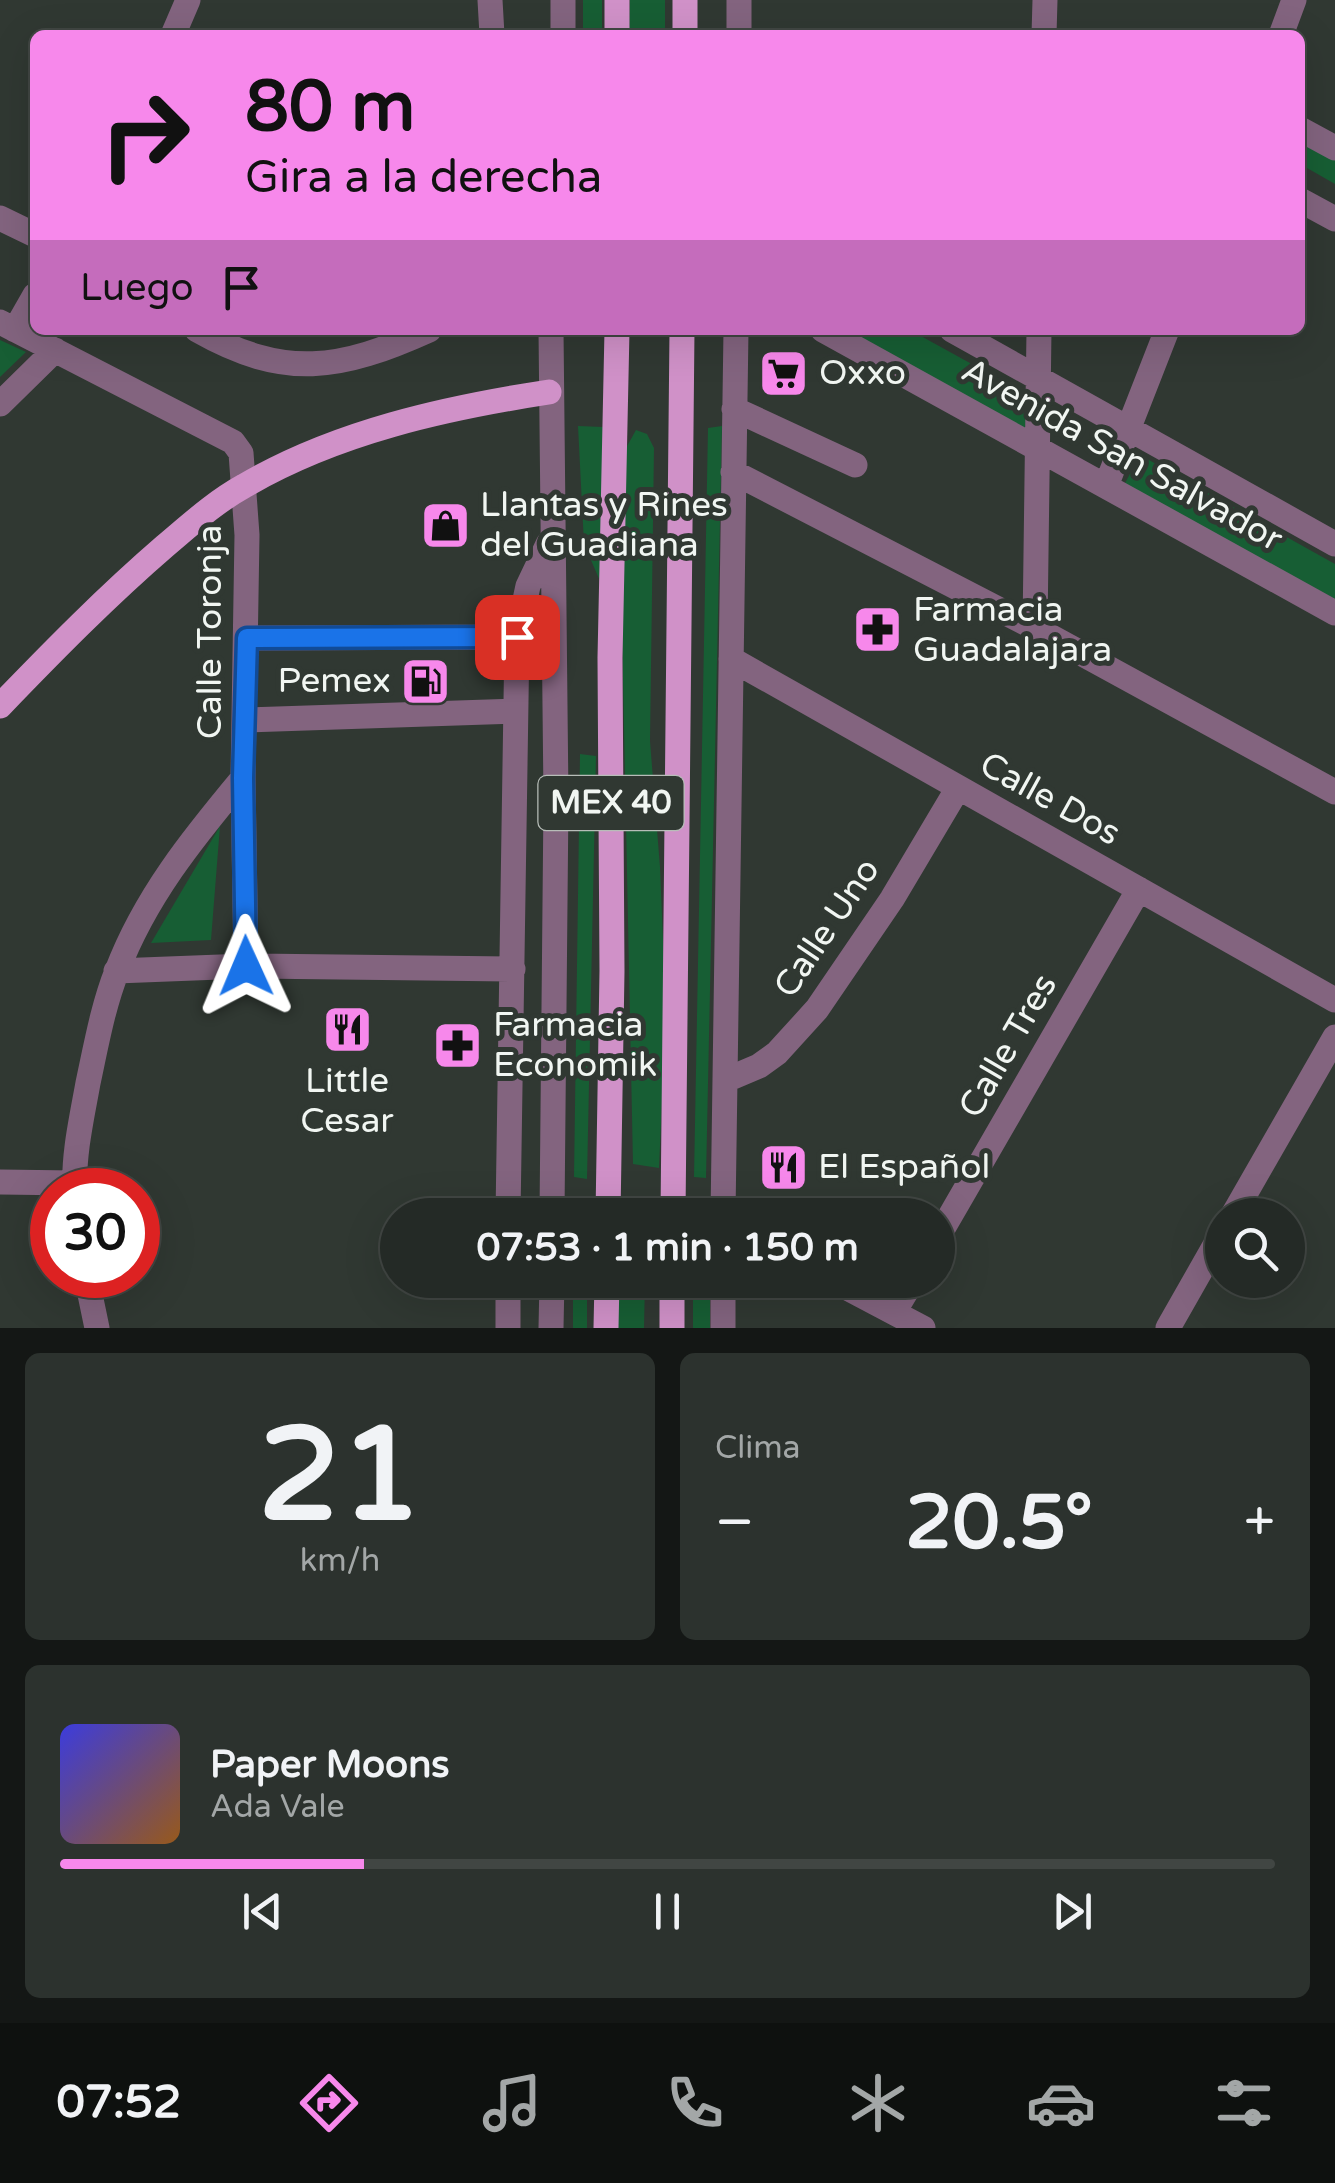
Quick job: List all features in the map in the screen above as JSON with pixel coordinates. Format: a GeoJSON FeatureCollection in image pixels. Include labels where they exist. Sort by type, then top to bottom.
{"type":"FeatureCollection","features":[{"type":"Feature","properties":{"kind":"main road"},"geometry":{"type":"LineString","coordinates":[[617,0],[617,30]]}},
{"type":"Feature","properties":{"kind":"main road"},"geometry":{"type":"LineString","coordinates":[[685,0],[685,30]]}},
{"type":"Feature","properties":{"kind":"main road","name":"MEX 40"},"geometry":{"type":"LineString","coordinates":[[608,1198],[610,658],[617,335]]}},
{"type":"Feature","properties":{"kind":"main road","name":"MEX 40"},"geometry":{"type":"LineString","coordinates":[[672,1198],[682,335]]}},
{"type":"Feature","properties":{"kind":"main road"},"geometry":{"type":"LineString","coordinates":[[0,706],[134,573],[197,518],[244,486],[353,436],[490,401],[549,392]]}},
{"type":"Feature","properties":{"kind":"main road"},"geometry":{"type":"LineString","coordinates":[[606,1328],[607,1298]]}},
{"type":"Feature","properties":{"kind":"main road"},"geometry":{"type":"LineString","coordinates":[[672,1298],[672,1328]]}},
{"type":"Feature","properties":{"kind":"street"},"geometry":{"type":"LineString","coordinates":[[174,30],[188,0]]}},
{"type":"Feature","properties":{"kind":"street"},"geometry":{"type":"LineString","coordinates":[[490,0],[492,30]]}},
{"type":"Feature","properties":{"kind":"street"},"geometry":{"type":"LineString","coordinates":[[563,0],[563,30]]}},
{"type":"Feature","properties":{"kind":"street"},"geometry":{"type":"LineString","coordinates":[[739,0],[740,30]]}},
{"type":"Feature","properties":{"kind":"street"},"geometry":{"type":"LineString","coordinates":[[1044,30],[1045,0]]}},
{"type":"Feature","properties":{"kind":"street"},"geometry":{"type":"LineString","coordinates":[[1283,30],[1294,0]]}},
{"type":"Feature","properties":{"kind":"street"},"geometry":{"type":"LineString","coordinates":[[1305,132],[1335,148]]}},
{"type":"Feature","properties":{"kind":"street"},"geometry":{"type":"LineString","coordinates":[[1305,203],[1335,219]]}},
{"type":"Feature","properties":{"kind":"street"},"geometry":{"type":"LineString","coordinates":[[0,218],[30,233]]}},
{"type":"Feature","properties":{"kind":"street"},"geometry":{"type":"LineString","coordinates":[[8,326],[30,301]]}},
{"type":"Feature","properties":{"kind":"street","name":"Calle Toronja"},"geometry":{"type":"LineString","coordinates":[[8,326],[233,442],[241,453],[248,535],[243,778],[246,966]]}},
{"type":"Feature","properties":{"kind":"street"},"geometry":{"type":"LineString","coordinates":[[209,335],[265,361],[305,366],[398,344],[419,335]]}},
{"type":"Feature","properties":{"kind":"street"},"geometry":{"type":"LineString","coordinates":[[551,335],[556,799],[552,1198]]}},
{"type":"Feature","properties":{"kind":"street"},"geometry":{"type":"LineString","coordinates":[[723,1198],[736,335]]}},
{"type":"Feature","properties":{"kind":"street","name":"Avenida San Salvador"},"geometry":{"type":"LineString","coordinates":[[831,335],[1335,613]]}},
{"type":"Feature","properties":{"kind":"street","name":"Avenida San Salvador"},"geometry":{"type":"LineString","coordinates":[[961,335],[1335,544]]}},
{"type":"Feature","properties":{"kind":"street"},"geometry":{"type":"LineString","coordinates":[[1036,628],[1039,335]]}},
{"type":"Feature","properties":{"kind":"street"},"geometry":{"type":"LineString","coordinates":[[1106,486],[1165,335]]}},
{"type":"Feature","properties":{"kind":"street"},"geometry":{"type":"LineString","coordinates":[[0,404],[55,350]]}},
{"type":"Feature","properties":{"kind":"street"},"geometry":{"type":"LineString","coordinates":[[734,409],[854,465]]}},
{"type":"Feature","properties":{"kind":"street"},"geometry":{"type":"LineString","coordinates":[[733,472],[1036,628],[1335,792]]}},
{"type":"Feature","properties":{"kind":"street"},"geometry":{"type":"LineString","coordinates":[[508,1198],[517,637],[528,586],[551,540]]}},
{"type":"Feature","properties":{"kind":"street"},"geometry":{"type":"LineString","coordinates":[[247,638],[517,637]]}},
{"type":"Feature","properties":{"kind":"street","name":"Calle Dos"},"geometry":{"type":"LineString","coordinates":[[730,660],[1335,1000]]}},
{"type":"Feature","properties":{"kind":"street"},"geometry":{"type":"LineString","coordinates":[[246,720],[515,711]]}},
{"type":"Feature","properties":{"kind":"street"},"geometry":{"type":"LineString","coordinates":[[515,750],[556,799]]}},
{"type":"Feature","properties":{"kind":"street","name":"Calle Toronja"},"geometry":{"type":"LineString","coordinates":[[77,1168],[90,1076],[116,972],[162,882],[189,842],[243,778]]}},
{"type":"Feature","properties":{"kind":"street","name":"Calle Uno"},"geometry":{"type":"LineString","coordinates":[[726,1080],[778,1053],[817,1008],[892,899],[958,788]]}},
{"type":"Feature","properties":{"kind":"street","name":"Calle Tres"},"geometry":{"type":"LineString","coordinates":[[955,1208],[1140,890]]}},
{"type":"Feature","properties":{"kind":"street"},"geometry":{"type":"LineString","coordinates":[[116,972],[246,966],[513,969]]}},
{"type":"Feature","properties":{"kind":"street"},"geometry":{"type":"LineString","coordinates":[[1242,1198],[1335,1037]]}},
{"type":"Feature","properties":{"kind":"street"},"geometry":{"type":"LineString","coordinates":[[0,1182],[30,1184]]}},
{"type":"Feature","properties":{"kind":"street"},"geometry":{"type":"LineString","coordinates":[[1168,1328],[1205,1262]]}},
{"type":"Feature","properties":{"kind":"street"},"geometry":{"type":"LineString","coordinates":[[91,1298],[97,1328]]}},
{"type":"Feature","properties":{"kind":"street"},"geometry":{"type":"LineString","coordinates":[[508,1298],[508,1328]]}},
{"type":"Feature","properties":{"kind":"street"},"geometry":{"type":"LineString","coordinates":[[552,1298],[552,1328]]}},
{"type":"Feature","properties":{"kind":"street"},"geometry":{"type":"LineString","coordinates":[[723,1298],[723,1328]]}},
{"type":"Feature","properties":{"kind":"street"},"geometry":{"type":"LineString","coordinates":[[867,1298],[923,1328]]}},
{"type":"Feature","properties":{"kind":"street"},"geometry":{"type":"LineString","coordinates":[[894,1312],[902,1298]]}},
{"type":"Feature","properties":{"kind":"green space"},"geometry":{"type":"Polygon","coordinates":[[[583,0],[602,0],[602,30],[583,30],[583,0]]]}},
{"type":"Feature","properties":{"kind":"green space"},"geometry":{"type":"Polygon","coordinates":[[[630,0],[665,0],[665,30],[629,30],[630,0]]]}},
{"type":"Feature","properties":{"kind":"green space"},"geometry":{"type":"Polygon","coordinates":[[[1305,131],[1335,147],[1335,184],[1305,167],[1305,131]]]}},
{"type":"Feature","properties":{"kind":"green space"},"geometry":{"type":"Polygon","coordinates":[[[851,335],[919,335],[1028,395],[1025,431],[851,335]]]}},
{"type":"Feature","properties":{"kind":"green space"},"geometry":{"type":"Polygon","coordinates":[[[0,340],[26,352],[0,377],[0,340]]]}},
{"type":"Feature","properties":{"kind":"green space"},"geometry":{"type":"Polygon","coordinates":[[[578,426],[603,427],[600,581],[584,544],[578,426]]]}},
{"type":"Feature","properties":{"kind":"green space"},"geometry":{"type":"Polygon","coordinates":[[[722,426],[706,1178],[694,1177],[708,428],[722,426]]]}},
{"type":"Feature","properties":{"kind":"green space"},"geometry":{"type":"Polygon","coordinates":[[[636,430],[647,434],[654,448],[650,741],[666,1012],[659,1168],[633,1164],[621,580],[626,448],[636,430]]]}},
{"type":"Feature","properties":{"kind":"green space"},"geometry":{"type":"Polygon","coordinates":[[[1140,455],[1335,564],[1335,599],[1124,485],[1140,455]]]}},
{"type":"Feature","properties":{"kind":"green space"},"geometry":{"type":"Polygon","coordinates":[[[580,754],[596,756],[587,1179],[574,1177],[580,754]]]}},
{"type":"Feature","properties":{"kind":"green space"},"geometry":{"type":"Polygon","coordinates":[[[220,826],[211,940],[151,943],[220,826]]]}},
{"type":"Feature","properties":{"kind":"green space"},"geometry":{"type":"Polygon","coordinates":[[[573,1298],[587,1298],[587,1328],[573,1328],[573,1298]]]}},
{"type":"Feature","properties":{"kind":"green space"},"geometry":{"type":"Polygon","coordinates":[[[616,1298],[645,1298],[644,1328],[616,1328],[616,1298]]]}},
{"type":"Feature","properties":{"kind":"green space"},"geometry":{"type":"Polygon","coordinates":[[[693,1298],[710,1298],[710,1328],[693,1328],[693,1298]]]}},
{"type":"Feature","properties":{"kind":"place","name":"Oxxo"},"geometry":{"type":"Point","coordinates":[784,373]}},
{"type":"Feature","properties":{"kind":"place","name":"Llantas y Rines del Guadiana"},"geometry":{"type":"Point","coordinates":[445,525]}},
{"type":"Feature","properties":{"kind":"place","name":"Farmacia Guadalajara"},"geometry":{"type":"Point","coordinates":[878,630]}},
{"type":"Feature","properties":{"kind":"place","name":"Pemex"},"geometry":{"type":"Point","coordinates":[426,681]}},
{"type":"Feature","properties":{"kind":"place","name":"Little Cesar"},"geometry":{"type":"Point","coordinates":[347,1029]}},
{"type":"Feature","properties":{"kind":"place","name":"Farmacia Economik"},"geometry":{"type":"Point","coordinates":[458,1045]}},
{"type":"Feature","properties":{"kind":"place","name":"El Español"},"geometry":{"type":"Point","coordinates":[783,1167]}},
{"type":"Feature","properties":{"kind":"route"},"geometry":{"type":"LineString","coordinates":[[246,966],[243,778],[247,638],[517,637]]}}]}
